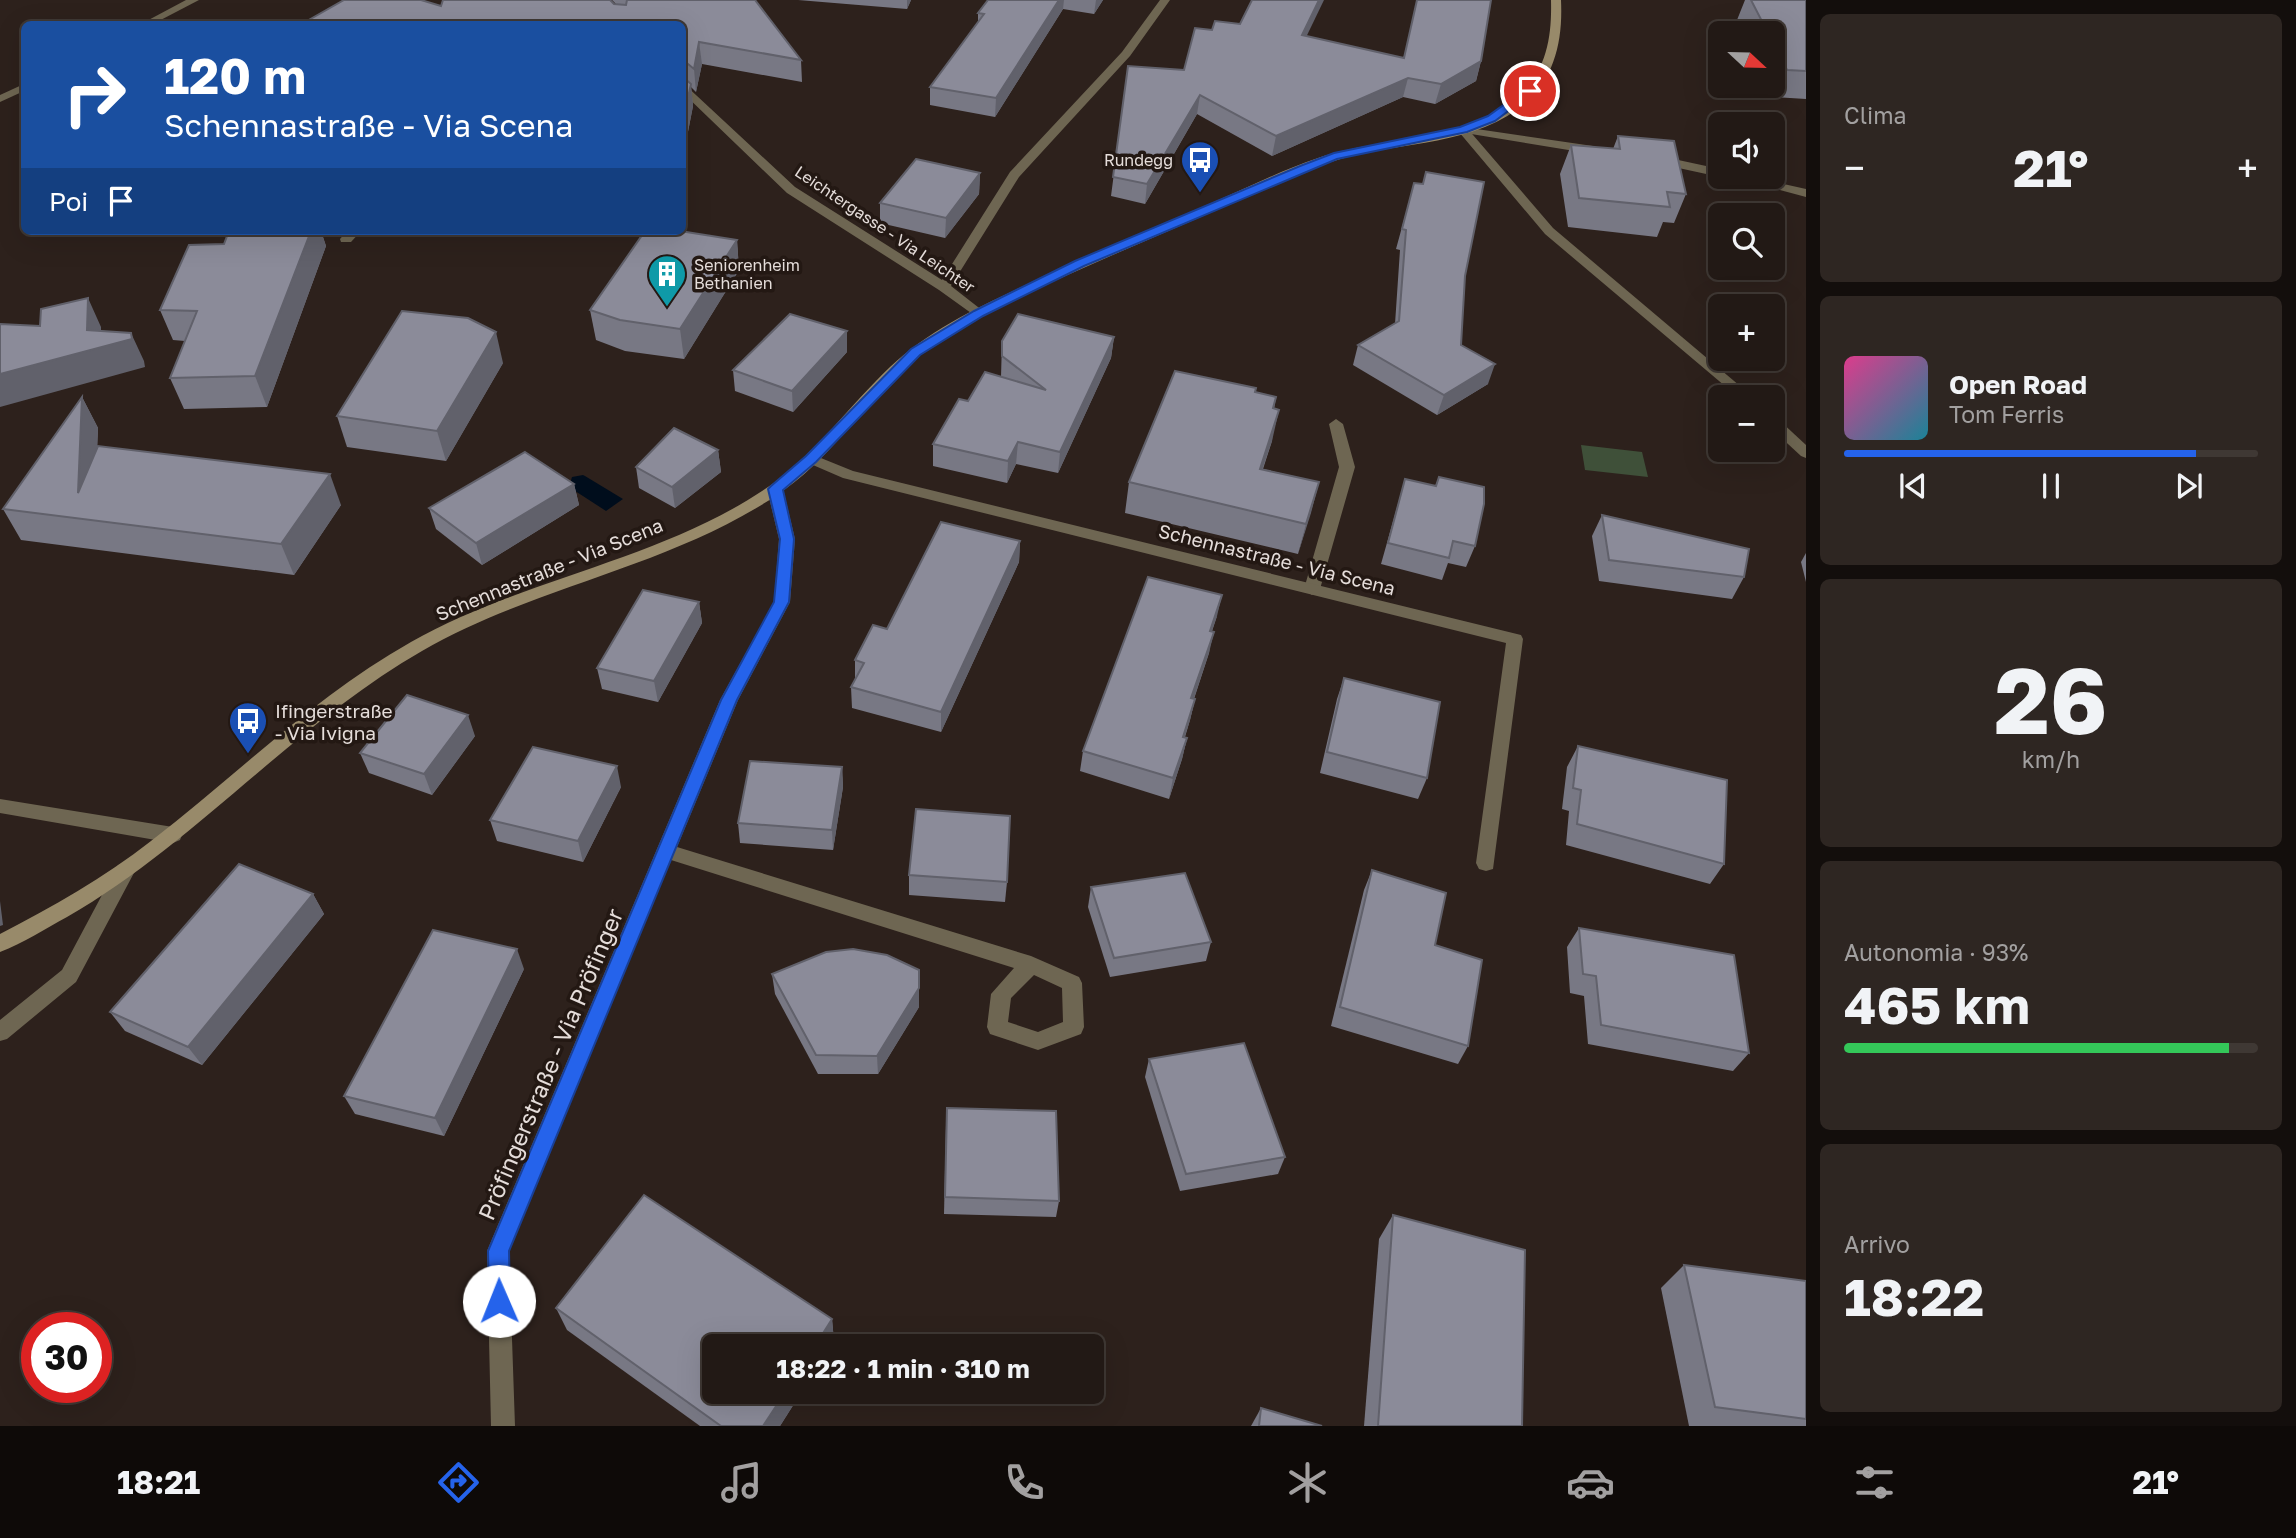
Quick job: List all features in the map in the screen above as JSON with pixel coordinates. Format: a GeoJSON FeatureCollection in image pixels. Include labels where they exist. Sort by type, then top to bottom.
{"type":"FeatureCollection","features":[{"type":"Feature","properties":{"kind":"street"},"geometry":{"type":"LineString","coordinates":[[152,21],[194,0]]}},
{"type":"Feature","properties":{"kind":"street"},"geometry":{"type":"LineString","coordinates":[[944,287],[1014,175],[1126,54],[1165,0]]}},
{"type":"Feature","properties":{"kind":"street","name":"Schennastraße - Via Scena"},"geometry":{"type":"LineString","coordinates":[[0,944],[54,916],[125,872],[349,688],[421,644],[478,616],[581,579],[718,523],[775,489],[811,459],[916,352],[978,314],[1079,264],[1334,156],[1463,130],[1492,118],[1517,102],[1543,79],[1557,41],[1556,0]]}},
{"type":"Feature","properties":{"kind":"street"},"geometry":{"type":"LineString","coordinates":[[0,99],[21,88]]}},
{"type":"Feature","properties":{"kind":"street","name":"Leichtergasse - Via Leichter"},"geometry":{"type":"LineString","coordinates":[[686,89],[791,190],[944,287],[978,314]]}},
{"type":"Feature","properties":{"kind":"street"},"geometry":{"type":"LineString","coordinates":[[1463,130],[1601,151]]}},
{"type":"Feature","properties":{"kind":"street"},"geometry":{"type":"LineString","coordinates":[[1463,130],[1549,230],[1732,385]]}},
{"type":"Feature","properties":{"kind":"street"},"geometry":{"type":"LineString","coordinates":[[1642,157],[1708,171]]}},
{"type":"Feature","properties":{"kind":"street"},"geometry":{"type":"LineString","coordinates":[[1785,188],[1806,193]]}},
{"type":"Feature","properties":{"kind":"street"},"geometry":{"type":"LineString","coordinates":[[1312,589],[1347,467],[1336,424]]}},
{"type":"Feature","properties":{"kind":"street"},"geometry":{"type":"LineString","coordinates":[[1785,433],[1806,453]]}},
{"type":"Feature","properties":{"kind":"street","name":"Schennastraße - Via Scena"},"geometry":{"type":"LineString","coordinates":[[811,459],[848,475],[1516,639],[1486,863]]}},
{"type":"Feature","properties":{"kind":"street","name":"Pröfingerstraße - Via Pröfinger"},"geometry":{"type":"LineString","coordinates":[[503,1426],[498,1251],[729,700],[782,602],[787,539],[775,489]]}},
{"type":"Feature","properties":{"kind":"street"},"geometry":{"type":"LineString","coordinates":[[0,806],[173,835]]}},
{"type":"Feature","properties":{"kind":"street"},"geometry":{"type":"LineString","coordinates":[[666,851],[1031,965]]}},
{"type":"Feature","properties":{"kind":"street"},"geometry":{"type":"LineString","coordinates":[[0,1032],[69,976],[125,872]]}},
{"type":"Feature","properties":{"kind":"green space"},"geometry":{"type":"Polygon","coordinates":[[[1581,445],[1642,452],[1648,477],[1585,470],[1581,445]]]}},
{"type":"Feature","properties":{"kind":"water"},"geometry":{"type":"Polygon","coordinates":[[[583,475],[623,499],[606,511],[569,487],[572,477],[583,475]]]}},
{"type":"Feature","properties":{"kind":"building"},"geometry":{"type":"Polygon","coordinates":[[[344,0],[421,0],[441,6],[443,0],[610,0],[614,4],[626,5],[627,0],[755,0],[801,60],[699,42],[694,69],[686,62],[686,21],[307,21],[344,0]]]}},
{"type":"Feature","properties":{"kind":"building"},"geometry":{"type":"Polygon","coordinates":[[[988,0],[1059,0],[996,98],[930,87],[984,14],[978,13],[988,0]]]}},
{"type":"Feature","properties":{"kind":"building"},"geometry":{"type":"Polygon","coordinates":[[[1252,0],[1319,0],[1302,35],[1404,58],[1417,0],[1491,0],[1481,61],[1441,84],[1408,78],[1276,136],[1200,95],[1147,184],[1113,177],[1128,66],[1184,70],[1195,28],[1212,30],[1215,21],[1240,24],[1252,0]]]}},
{"type":"Feature","properties":{"kind":"building"},"geometry":{"type":"Polygon","coordinates":[[[1751,0],[1806,0],[1806,71],[1787,70],[1785,66],[1785,21],[1762,21],[1751,0]]]}},
{"type":"Feature","properties":{"kind":"building"},"geometry":{"type":"Polygon","coordinates":[[[686,80],[691,84],[686,106],[686,80]]]}},
{"type":"Feature","properties":{"kind":"building"},"geometry":{"type":"Polygon","coordinates":[[[1618,136],[1674,141],[1686,194],[1667,192],[1670,207],[1579,198],[1571,145],[1620,149],[1618,136]]]}},
{"type":"Feature","properties":{"kind":"building"},"geometry":{"type":"Polygon","coordinates":[[[916,159],[980,173],[946,218],[880,203],[916,159]]]}},
{"type":"Feature","properties":{"kind":"building"},"geometry":{"type":"Polygon","coordinates":[[[1426,172],[1484,182],[1465,276],[1461,345],[1495,364],[1444,395],[1358,345],[1399,321],[1406,230],[1402,229],[1414,183],[1423,184],[1426,172]]]}},
{"type":"Feature","properties":{"kind":"building"},"geometry":{"type":"Polygon","coordinates":[[[686,232],[737,240],[680,329],[620,320],[590,310],[642,235],[686,235],[686,232]]]}},
{"type":"Feature","properties":{"kind":"building"},"geometry":{"type":"Polygon","coordinates":[[[227,235],[309,235],[255,376],[170,378],[197,311],[160,310],[189,245],[224,244],[227,235]]]}},
{"type":"Feature","properties":{"kind":"building"},"geometry":{"type":"Polygon","coordinates":[[[88,298],[87,330],[131,333],[132,339],[0,374],[0,324],[40,326],[41,309],[88,298]]]}},
{"type":"Feature","properties":{"kind":"building"},"geometry":{"type":"Polygon","coordinates":[[[402,311],[468,318],[496,332],[437,431],[337,416],[402,311]]]}},
{"type":"Feature","properties":{"kind":"building"},"geometry":{"type":"Polygon","coordinates":[[[790,314],[847,331],[792,391],[733,370],[790,314]]]}},
{"type":"Feature","properties":{"kind":"building"},"geometry":{"type":"Polygon","coordinates":[[[1018,314],[1114,337],[1060,452],[1018,442],[1008,461],[933,444],[959,399],[968,401],[985,372],[1046,390],[1002,356],[1002,341],[1018,314]]]}},
{"type":"Feature","properties":{"kind":"building"},"geometry":{"type":"Polygon","coordinates":[[[1175,371],[1256,388],[1255,392],[1276,397],[1273,408],[1279,410],[1260,469],[1319,482],[1306,524],[1129,482],[1175,371]]]}},
{"type":"Feature","properties":{"kind":"building"},"geometry":{"type":"Polygon","coordinates":[[[82,397],[78,493],[98,446],[330,474],[281,544],[3,509],[82,397]]]}},
{"type":"Feature","properties":{"kind":"building"},"geometry":{"type":"Polygon","coordinates":[[[674,428],[718,450],[672,487],[636,467],[674,428]]]}},
{"type":"Feature","properties":{"kind":"building"},"geometry":{"type":"Polygon","coordinates":[[[525,452],[574,484],[476,543],[429,508],[525,452]]]}},
{"type":"Feature","properties":{"kind":"building"},"geometry":{"type":"Polygon","coordinates":[[[1439,477],[1484,487],[1484,504],[1475,546],[1453,541],[1449,558],[1388,543],[1405,479],[1436,486],[1439,477]]]}},
{"type":"Feature","properties":{"kind":"building"},"geometry":{"type":"Polygon","coordinates":[[[1602,515],[1749,549],[1744,577],[1609,560],[1602,515]]]}},
{"type":"Feature","properties":{"kind":"building"},"geometry":{"type":"Polygon","coordinates":[[[941,522],[1020,541],[941,712],[851,687],[864,663],[855,660],[873,625],[887,629],[941,522]]]}},
{"type":"Feature","properties":{"kind":"building"},"geometry":{"type":"Polygon","coordinates":[[[1148,577],[1222,595],[1210,631],[1214,632],[1191,698],[1195,699],[1183,737],[1187,738],[1173,778],[1083,751],[1148,577]]]}},
{"type":"Feature","properties":{"kind":"building"},"geometry":{"type":"Polygon","coordinates":[[[643,590],[699,602],[654,681],[597,668],[643,590]]]}},
{"type":"Feature","properties":{"kind":"building"},"geometry":{"type":"Polygon","coordinates":[[[1344,678],[1440,702],[1427,778],[1327,752],[1344,678]]]}},
{"type":"Feature","properties":{"kind":"building"},"geometry":{"type":"Polygon","coordinates":[[[407,695],[468,715],[424,774],[360,753],[407,695]]]}},
{"type":"Feature","properties":{"kind":"building"},"geometry":{"type":"Polygon","coordinates":[[[1578,746],[1727,780],[1724,864],[1577,824],[1581,790],[1573,788],[1578,746]]]}},
{"type":"Feature","properties":{"kind":"building"},"geometry":{"type":"Polygon","coordinates":[[[533,747],[617,766],[578,841],[490,820],[533,747]]]}},
{"type":"Feature","properties":{"kind":"building"},"geometry":{"type":"Polygon","coordinates":[[[750,761],[842,767],[832,830],[738,823],[750,761]]]}},
{"type":"Feature","properties":{"kind":"building"},"geometry":{"type":"Polygon","coordinates":[[[916,809],[1010,816],[1007,882],[909,875],[916,809]]]}},
{"type":"Feature","properties":{"kind":"building"},"geometry":{"type":"Polygon","coordinates":[[[239,864],[313,894],[188,1047],[110,1012],[239,864]]]}},
{"type":"Feature","properties":{"kind":"building"},"geometry":{"type":"Polygon","coordinates":[[[1372,870],[1446,893],[1435,945],[1482,960],[1468,1046],[1340,1007],[1372,870]]]}},
{"type":"Feature","properties":{"kind":"building"},"geometry":{"type":"Polygon","coordinates":[[[1185,873],[1211,942],[1114,958],[1091,887],[1185,873]]]}},
{"type":"Feature","properties":{"kind":"building"},"geometry":{"type":"Polygon","coordinates":[[[1579,928],[1734,955],[1749,1053],[1601,1025],[1596,976],[1583,974],[1579,928]]]}},
{"type":"Feature","properties":{"kind":"building"},"geometry":{"type":"Polygon","coordinates":[[[433,930],[517,949],[435,1118],[344,1096],[433,930]]]}},
{"type":"Feature","properties":{"kind":"building"},"geometry":{"type":"Polygon","coordinates":[[[853,949],[887,955],[919,970],[919,988],[877,1056],[816,1055],[772,974],[826,952],[853,949]]]}},
{"type":"Feature","properties":{"kind":"building"},"geometry":{"type":"Polygon","coordinates":[[[1244,1043],[1285,1157],[1186,1174],[1149,1059],[1244,1043]]]}},
{"type":"Feature","properties":{"kind":"building"},"geometry":{"type":"Polygon","coordinates":[[[947,1108],[1056,1111],[1059,1201],[945,1197],[947,1108]]]}},
{"type":"Feature","properties":{"kind":"building"},"geometry":{"type":"Polygon","coordinates":[[[644,1195],[832,1319],[823,1334],[702,1334],[702,1404],[777,1404],[763,1426],[721,1426],[556,1308],[644,1195]]]}},
{"type":"Feature","properties":{"kind":"building"},"geometry":{"type":"Polygon","coordinates":[[[1393,1215],[1525,1250],[1522,1426],[1378,1426],[1393,1215]]]}},
{"type":"Feature","properties":{"kind":"building"},"geometry":{"type":"Polygon","coordinates":[[[1684,1265],[1806,1281],[1806,1419],[1715,1407],[1684,1265]]]}},
{"type":"Feature","properties":{"kind":"building"},"geometry":{"type":"Polygon","coordinates":[[[1261,1408],[1322,1426],[1259,1426],[1261,1408]]]}},
{"type":"Feature","properties":{"kind":"place","name":"Rundegg"},"geometry":{"type":"Point","coordinates":[1200,194]}},
{"type":"Feature","properties":{"kind":"place","name":"Seniorenheim Bethanien"},"geometry":{"type":"Point","coordinates":[667,308]}},
{"type":"Feature","properties":{"kind":"place","name":"Ifingerstraße - Via Ivigna"},"geometry":{"type":"Point","coordinates":[248,755]}},
{"type":"Feature","properties":{"kind":"route"},"geometry":{"type":"LineString","coordinates":[[499,1301],[498,1251],[729,700],[782,602],[787,539],[775,489],[811,459],[916,352],[978,314],[1079,264],[1304,168],[1334,156],[1463,130],[1492,118],[1530,91]]}}]}
